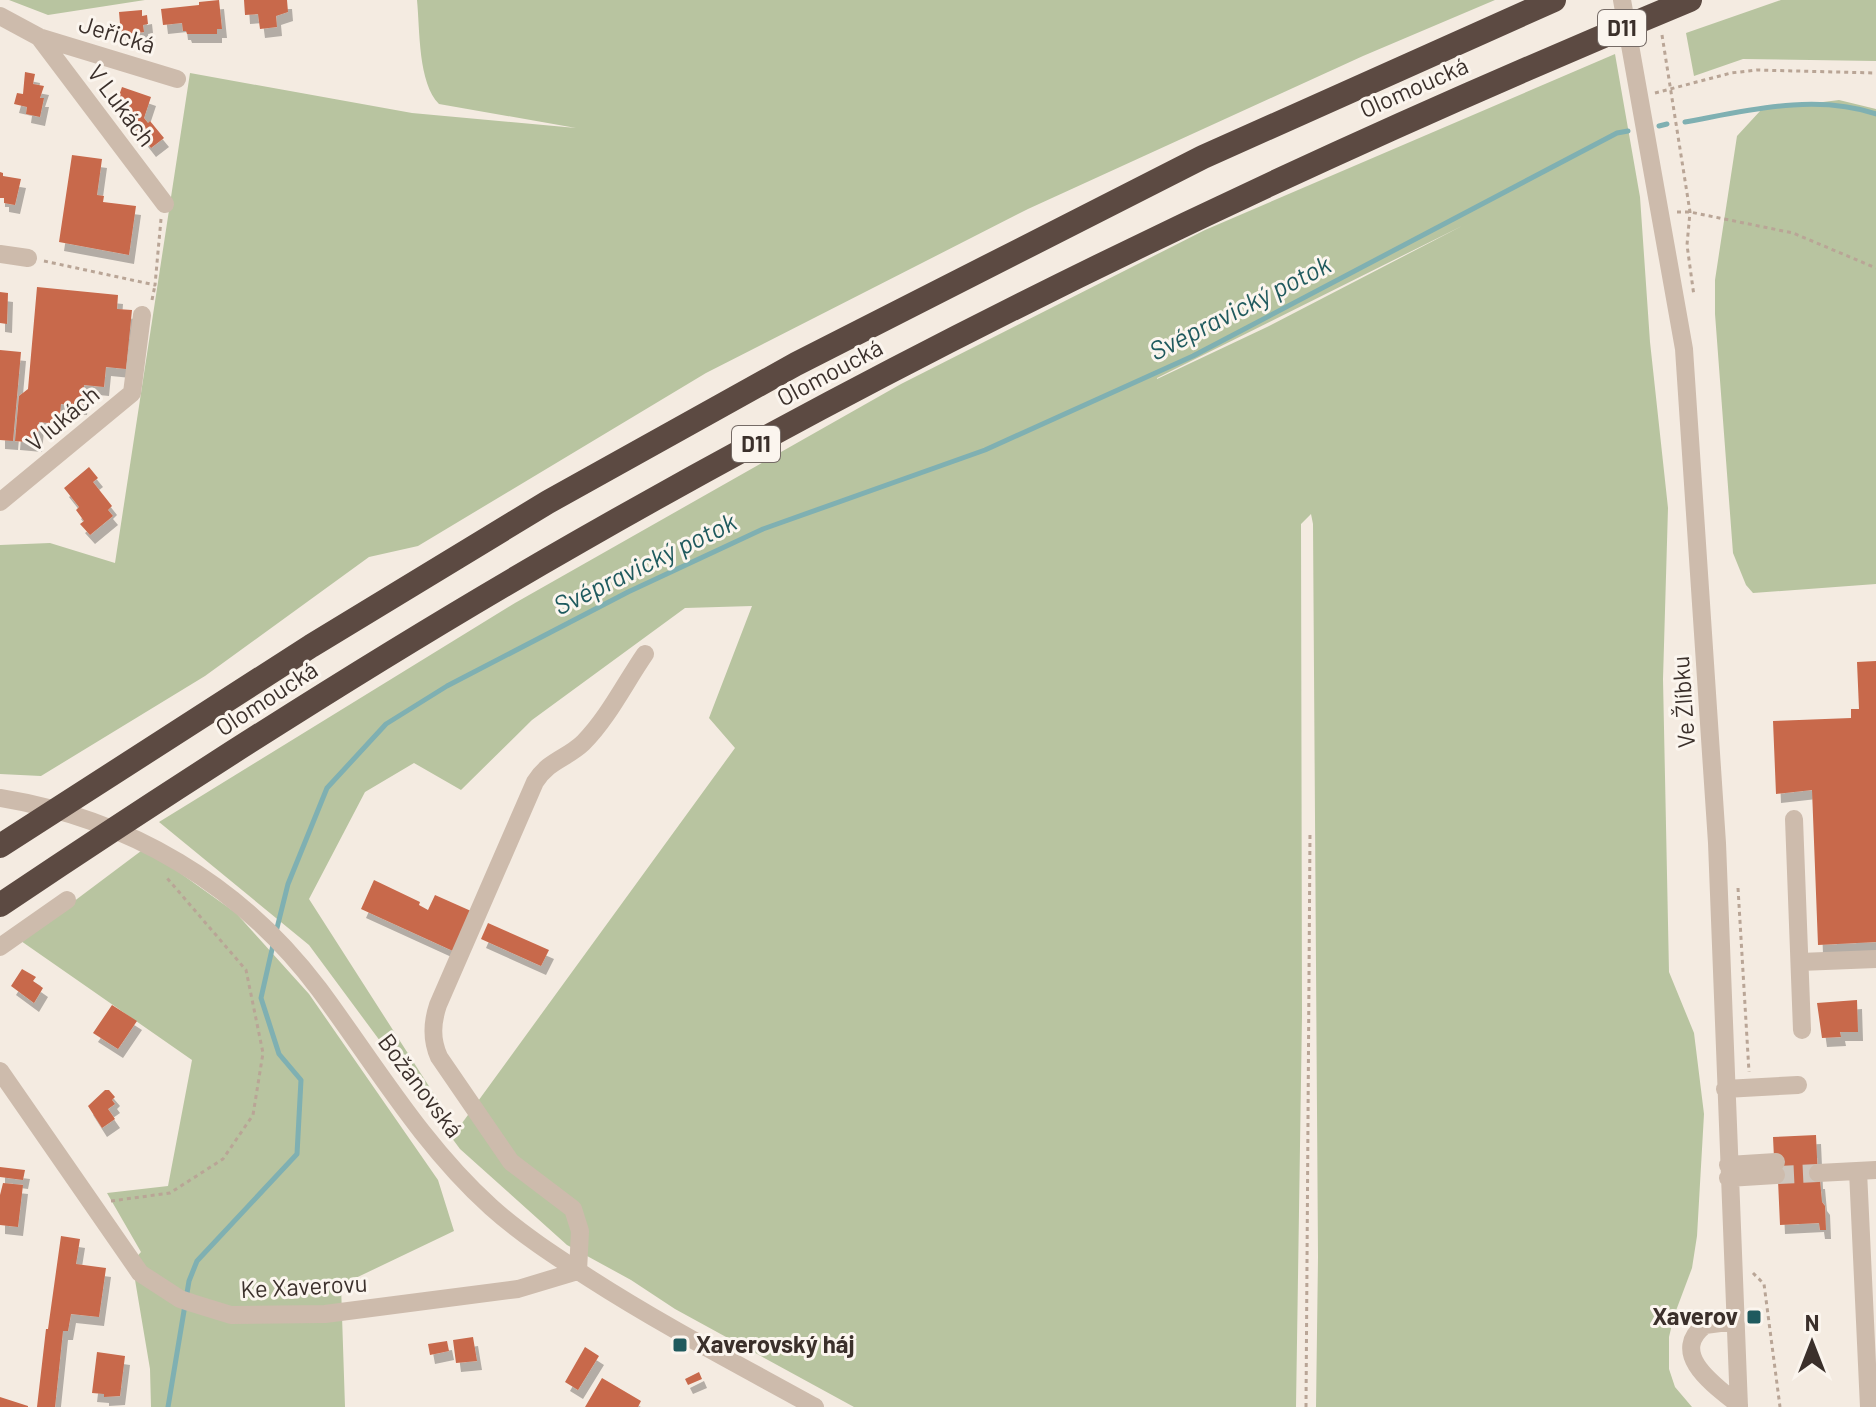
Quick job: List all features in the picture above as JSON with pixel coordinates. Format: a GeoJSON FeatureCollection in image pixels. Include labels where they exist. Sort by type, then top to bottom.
{"type":"FeatureCollection","features":[{"type":"Feature","properties":{"kind":"highway","name":"Olomoucká"},"geometry":{"type":"LineString","coordinates":[[0,846],[160,741],[548,502],[796,364],[1203,157],[1554,0]]}},
{"type":"Feature","properties":{"kind":"highway","name":"Olomoucká"},"geometry":{"type":"LineString","coordinates":[[0,905],[338,687],[579,542],[824,406],[1022,303],[1224,204],[1553,56],[1690,0]]}},
{"type":"Feature","properties":{"kind":"street","name":"Ve Žlíbku"},"geometry":{"type":"LineString","coordinates":[[1622,0],[1684,349],[1717,843],[1739,1406]]}},
{"type":"Feature","properties":{"kind":"street","name":"Jeřická"},"geometry":{"type":"LineString","coordinates":[[0,16],[39,37],[177,79]]}},
{"type":"Feature","properties":{"kind":"street","name":"V Lukách"},"geometry":{"type":"LineString","coordinates":[[39,37],[165,204]]}},
{"type":"Feature","properties":{"kind":"street"},"geometry":{"type":"LineString","coordinates":[[0,254],[28,258]]}},
{"type":"Feature","properties":{"kind":"street","name":"V lukách"},"geometry":{"type":"LineString","coordinates":[[0,502],[132,393],[142,315]]}},
{"type":"Feature","properties":{"kind":"street"},"geometry":{"type":"LineString","coordinates":[[578,1271],[580,1231],[573,1209],[522,1173],[501,1151],[439,1057],[433,1027],[438,1005],[535,782],[549,765],[583,742],[645,654]]}},
{"type":"Feature","properties":{"kind":"street","name":"Božanovská"},"geometry":{"type":"LineString","coordinates":[[0,798],[75,815],[146,843],[195,870],[233,898],[281,942],[318,987],[417,1126],[458,1174],[525,1236],[636,1308],[815,1407]]}},
{"type":"Feature","properties":{"kind":"street"},"geometry":{"type":"LineString","coordinates":[[1794,819],[1802,1030]]}},
{"type":"Feature","properties":{"kind":"street"},"geometry":{"type":"LineString","coordinates":[[0,947],[67,900]]}},
{"type":"Feature","properties":{"kind":"street"},"geometry":{"type":"LineString","coordinates":[[1800,962],[1876,959]]}},
{"type":"Feature","properties":{"kind":"street","name":"Ke Xaverovu"},"geometry":{"type":"LineString","coordinates":[[0,1071],[140,1273],[186,1301],[231,1315],[325,1314],[518,1289],[578,1271]]}},
{"type":"Feature","properties":{"kind":"street"},"geometry":{"type":"LineString","coordinates":[[1725,1089],[1798,1085]]}},
{"type":"Feature","properties":{"kind":"street"},"geometry":{"type":"LineString","coordinates":[[1818,1167],[1867,1170],[1869,1407]]}},
{"type":"Feature","properties":{"kind":"street"},"geometry":{"type":"LineString","coordinates":[[1728,1171],[1776,1169]]}},
{"type":"Feature","properties":{"kind":"street"},"geometry":{"type":"LineString","coordinates":[[1735,1321],[1705,1325],[1694,1337],[1692,1350],[1695,1365],[1739,1406]]}},
{"type":"Feature","properties":{"kind":"path"},"geometry":{"type":"LineString","coordinates":[[1661,30],[1685,175]]}},
{"type":"Feature","properties":{"kind":"path"},"geometry":{"type":"LineString","coordinates":[[1640,96],[1731,73],[1757,70],[1876,73]]}},
{"type":"Feature","properties":{"kind":"path"},"geometry":{"type":"LineString","coordinates":[[28,258],[155,285],[162,237],[160,222],[165,204]]}},
{"type":"Feature","properties":{"kind":"path"},"geometry":{"type":"LineString","coordinates":[[1659,213],[1690,212],[1793,233],[1876,268]]}},
{"type":"Feature","properties":{"kind":"path"},"geometry":{"type":"LineString","coordinates":[[1306,1407],[1310,832]]}},
{"type":"Feature","properties":{"kind":"path"},"geometry":{"type":"LineString","coordinates":[[91,1203],[170,1193],[223,1159],[253,1115],[263,1053],[246,970],[159,868],[146,843]]}},
{"type":"Feature","properties":{"kind":"path"},"geometry":{"type":"LineString","coordinates":[[1735,880],[1739,892],[1750,1088]]}},
{"type":"Feature","properties":{"kind":"path"},"geometry":{"type":"LineString","coordinates":[[1732,1251],[1764,1284],[1780,1407]]}},
{"type":"Feature","properties":{"kind":"green space"},"geometry":{"type":"Polygon","coordinates":[[[9,0],[145,0],[48,15],[9,0]]]}},
{"type":"Feature","properties":{"kind":"green space"},"geometry":{"type":"Polygon","coordinates":[[[417,0],[1495,0],[1363,56],[1028,209],[706,373],[418,546],[369,557],[205,676],[41,776],[0,774],[0,545],[50,543],[115,563],[190,73],[412,113],[576,128],[439,104],[432,95],[424,70],[417,0]]]}},
{"type":"Feature","properties":{"kind":"green space"},"geometry":{"type":"Polygon","coordinates":[[[1781,0],[1876,0],[1876,61],[1743,59],[1694,76],[1686,33],[1781,0]]]}},
{"type":"Feature","properties":{"kind":"green space"},"geometry":{"type":"Polygon","coordinates":[[[1615,54],[1640,197],[1650,342],[1668,508],[1663,679],[1669,972],[1694,1033],[1704,1114],[1697,1236],[1692,1268],[1669,1337],[1669,1369],[1675,1387],[1692,1407],[1316,1407],[1318,1257],[1311,514],[1301,524],[1302,1016],[1296,1407],[854,1407],[675,1309],[631,1280],[567,1245],[460,1149],[309,945],[159,822],[515,603],[901,384],[1205,230],[1615,54]],[[1462,226],[1157,378],[1157,379],[1267,327],[1462,226]],[[752,606],[685,608],[532,720],[461,790],[414,763],[365,792],[309,899],[457,1130],[735,748],[709,718],[752,606]]]}},
{"type":"Feature","properties":{"kind":"green space"},"geometry":{"type":"Polygon","coordinates":[[[1839,100],[1876,109],[1876,584],[1753,593],[1746,585],[1733,553],[1715,314],[1715,280],[1737,136],[1761,110],[1839,100]]]}},
{"type":"Feature","properties":{"kind":"green space"},"geometry":{"type":"Polygon","coordinates":[[[145,848],[236,913],[309,994],[438,1180],[454,1231],[341,1285],[345,1407],[151,1407],[150,1369],[132,1262],[141,1252],[107,1193],[168,1186],[192,1060],[21,941],[145,848]]]}},
{"type":"Feature","properties":{"kind":"building"},"geometry":{"type":"Polygon","coordinates":[[[219,0],[222,29],[217,29],[217,34],[187,34],[183,31],[182,23],[163,25],[161,9],[219,0]]]}},
{"type":"Feature","properties":{"kind":"building"},"geometry":{"type":"Polygon","coordinates":[[[244,0],[287,0],[288,12],[276,16],[277,27],[260,29],[258,14],[245,15],[244,0]]]}},
{"type":"Feature","properties":{"kind":"building"},"geometry":{"type":"Polygon","coordinates":[[[142,10],[142,16],[147,15],[148,24],[143,25],[144,32],[121,35],[119,12],[142,10]]]}},
{"type":"Feature","properties":{"kind":"building"},"geometry":{"type":"Polygon","coordinates":[[[25,72],[35,74],[33,84],[44,86],[40,98],[44,98],[40,117],[26,114],[27,107],[14,104],[17,93],[23,94],[25,72]]]}},
{"type":"Feature","properties":{"kind":"building"},"geometry":{"type":"Polygon","coordinates":[[[122,87],[151,97],[144,118],[164,138],[151,148],[116,104],[122,87]]]}},
{"type":"Feature","properties":{"kind":"building"},"geometry":{"type":"Polygon","coordinates":[[[72,155],[102,159],[97,195],[104,196],[103,202],[136,206],[129,255],[59,242],[72,155]]]}},
{"type":"Feature","properties":{"kind":"building"},"geometry":{"type":"Polygon","coordinates":[[[0,172],[3,176],[21,179],[15,205],[4,203],[4,198],[0,198],[0,172]]]}},
{"type":"Feature","properties":{"kind":"building"},"geometry":{"type":"Polygon","coordinates":[[[37,287],[118,295],[117,309],[132,310],[126,369],[106,367],[104,387],[84,385],[82,406],[61,404],[59,424],[39,422],[37,443],[15,441],[19,396],[28,389],[37,287]]]}},
{"type":"Feature","properties":{"kind":"building"},"geometry":{"type":"Polygon","coordinates":[[[0,292],[8,293],[7,324],[0,323],[0,292]]]}},
{"type":"Feature","properties":{"kind":"building"},"geometry":{"type":"Polygon","coordinates":[[[0,350],[21,352],[13,441],[0,440],[0,350]]]}},
{"type":"Feature","properties":{"kind":"building"},"geometry":{"type":"Polygon","coordinates":[[[89,467],[98,478],[93,482],[112,506],[108,510],[113,516],[90,535],[80,524],[84,521],[76,510],[79,507],[64,488],[89,467]]]}},
{"type":"Feature","properties":{"kind":"building"},"geometry":{"type":"Polygon","coordinates":[[[1876,661],[1876,942],[1818,945],[1812,790],[1776,794],[1773,721],[1851,718],[1851,709],[1859,709],[1857,662],[1876,661]]]}},
{"type":"Feature","properties":{"kind":"building"},"geometry":{"type":"Polygon","coordinates":[[[374,880],[420,902],[419,905],[428,910],[435,895],[471,911],[453,951],[361,909],[374,880]]]}},
{"type":"Feature","properties":{"kind":"building"},"geometry":{"type":"Polygon","coordinates":[[[488,923],[549,950],[541,966],[481,939],[488,923]]]}},
{"type":"Feature","properties":{"kind":"building"},"geometry":{"type":"Polygon","coordinates":[[[22,969],[36,977],[33,981],[43,988],[34,1003],[11,986],[22,969]]]}},
{"type":"Feature","properties":{"kind":"building"},"geometry":{"type":"Polygon","coordinates":[[[1857,1000],[1858,1032],[1840,1032],[1841,1037],[1822,1038],[1817,1003],[1857,1000]]]}},
{"type":"Feature","properties":{"kind":"building"},"geometry":{"type":"Polygon","coordinates":[[[112,1005],[137,1021],[118,1049],[93,1033],[112,1005]]]}},
{"type":"Feature","properties":{"kind":"building"},"geometry":{"type":"Polygon","coordinates":[[[105,1090],[115,1097],[112,1100],[115,1104],[108,1109],[115,1119],[102,1128],[88,1106],[105,1090]]]}},
{"type":"Feature","properties":{"kind":"building"},"geometry":{"type":"Polygon","coordinates":[[[1816,1135],[1818,1180],[1825,1206],[1826,1230],[1820,1230],[1819,1223],[1780,1225],[1773,1137],[1816,1135]]]}},
{"type":"Feature","properties":{"kind":"building"},"geometry":{"type":"Polygon","coordinates":[[[0,1167],[25,1170],[23,1180],[0,1177],[0,1167]]]}},
{"type":"Feature","properties":{"kind":"building"},"geometry":{"type":"Polygon","coordinates":[[[3,1183],[23,1185],[18,1227],[0,1225],[3,1183]]]}},
{"type":"Feature","properties":{"kind":"building"},"geometry":{"type":"Polygon","coordinates":[[[61,1236],[80,1239],[76,1264],[106,1268],[99,1317],[71,1314],[68,1331],[63,1331],[55,1407],[37,1407],[46,1329],[61,1236]]]}},
{"type":"Feature","properties":{"kind":"building"},"geometry":{"type":"Polygon","coordinates":[[[473,1337],[477,1361],[456,1363],[453,1340],[473,1337]]]}},
{"type":"Feature","properties":{"kind":"building"},"geometry":{"type":"Polygon","coordinates":[[[447,1341],[449,1351],[430,1355],[428,1344],[447,1341]]]}},
{"type":"Feature","properties":{"kind":"building"},"geometry":{"type":"Polygon","coordinates":[[[585,1347],[599,1356],[578,1390],[565,1382],[585,1347]]]}},
{"type":"Feature","properties":{"kind":"building"},"geometry":{"type":"Polygon","coordinates":[[[97,1352],[125,1356],[120,1396],[104,1397],[104,1394],[92,1393],[97,1352]]]}},
{"type":"Feature","properties":{"kind":"building"},"geometry":{"type":"Polygon","coordinates":[[[699,1372],[702,1379],[688,1385],[685,1379],[699,1372]]]}},
{"type":"Feature","properties":{"kind":"building"},"geometry":{"type":"Polygon","coordinates":[[[602,1378],[641,1401],[638,1407],[585,1407],[602,1378]]]}},
{"type":"Feature","properties":{"kind":"building"},"geometry":{"type":"Polygon","coordinates":[[[0,1397],[28,1406],[28,1407],[0,1407],[0,1397]]]}},
{"type":"Feature","properties":{"kind":"waterway","name":"Svépravický potok"},"geometry":{"type":"LineString","coordinates":[[1685,122],[1804,104],[1852,108],[1876,114]]}},
{"type":"Feature","properties":{"kind":"waterway","name":"Svépravický potok"},"geometry":{"type":"LineString","coordinates":[[1659,126],[1667,124]]}},
{"type":"Feature","properties":{"kind":"waterway","name":"Svépravický potok"},"geometry":{"type":"LineString","coordinates":[[276,932],[288,884],[327,788],[386,724],[447,686],[628,592],[763,529],[985,450],[1193,356],[1617,133],[1628,131]]}},
{"type":"Feature","properties":{"kind":"waterway","name":"Svépravický potok"},"geometry":{"type":"LineString","coordinates":[[168,1407],[189,1281],[197,1261],[297,1154],[301,1080],[279,1054],[261,998],[273,945]]}},
{"type":"Feature","properties":{"kind":"tunnel"},"geometry":{"type":"LineString","coordinates":[[1776,1175],[1818,1173]]}},
{"type":"Feature","properties":{"kind":"place","name":"Xaverov"},"geometry":{"type":"Point","coordinates":[1754,1317]}},
{"type":"Feature","properties":{"kind":"place","name":"Xaverovský háj"},"geometry":{"type":"Point","coordinates":[680,1345]}}]}
